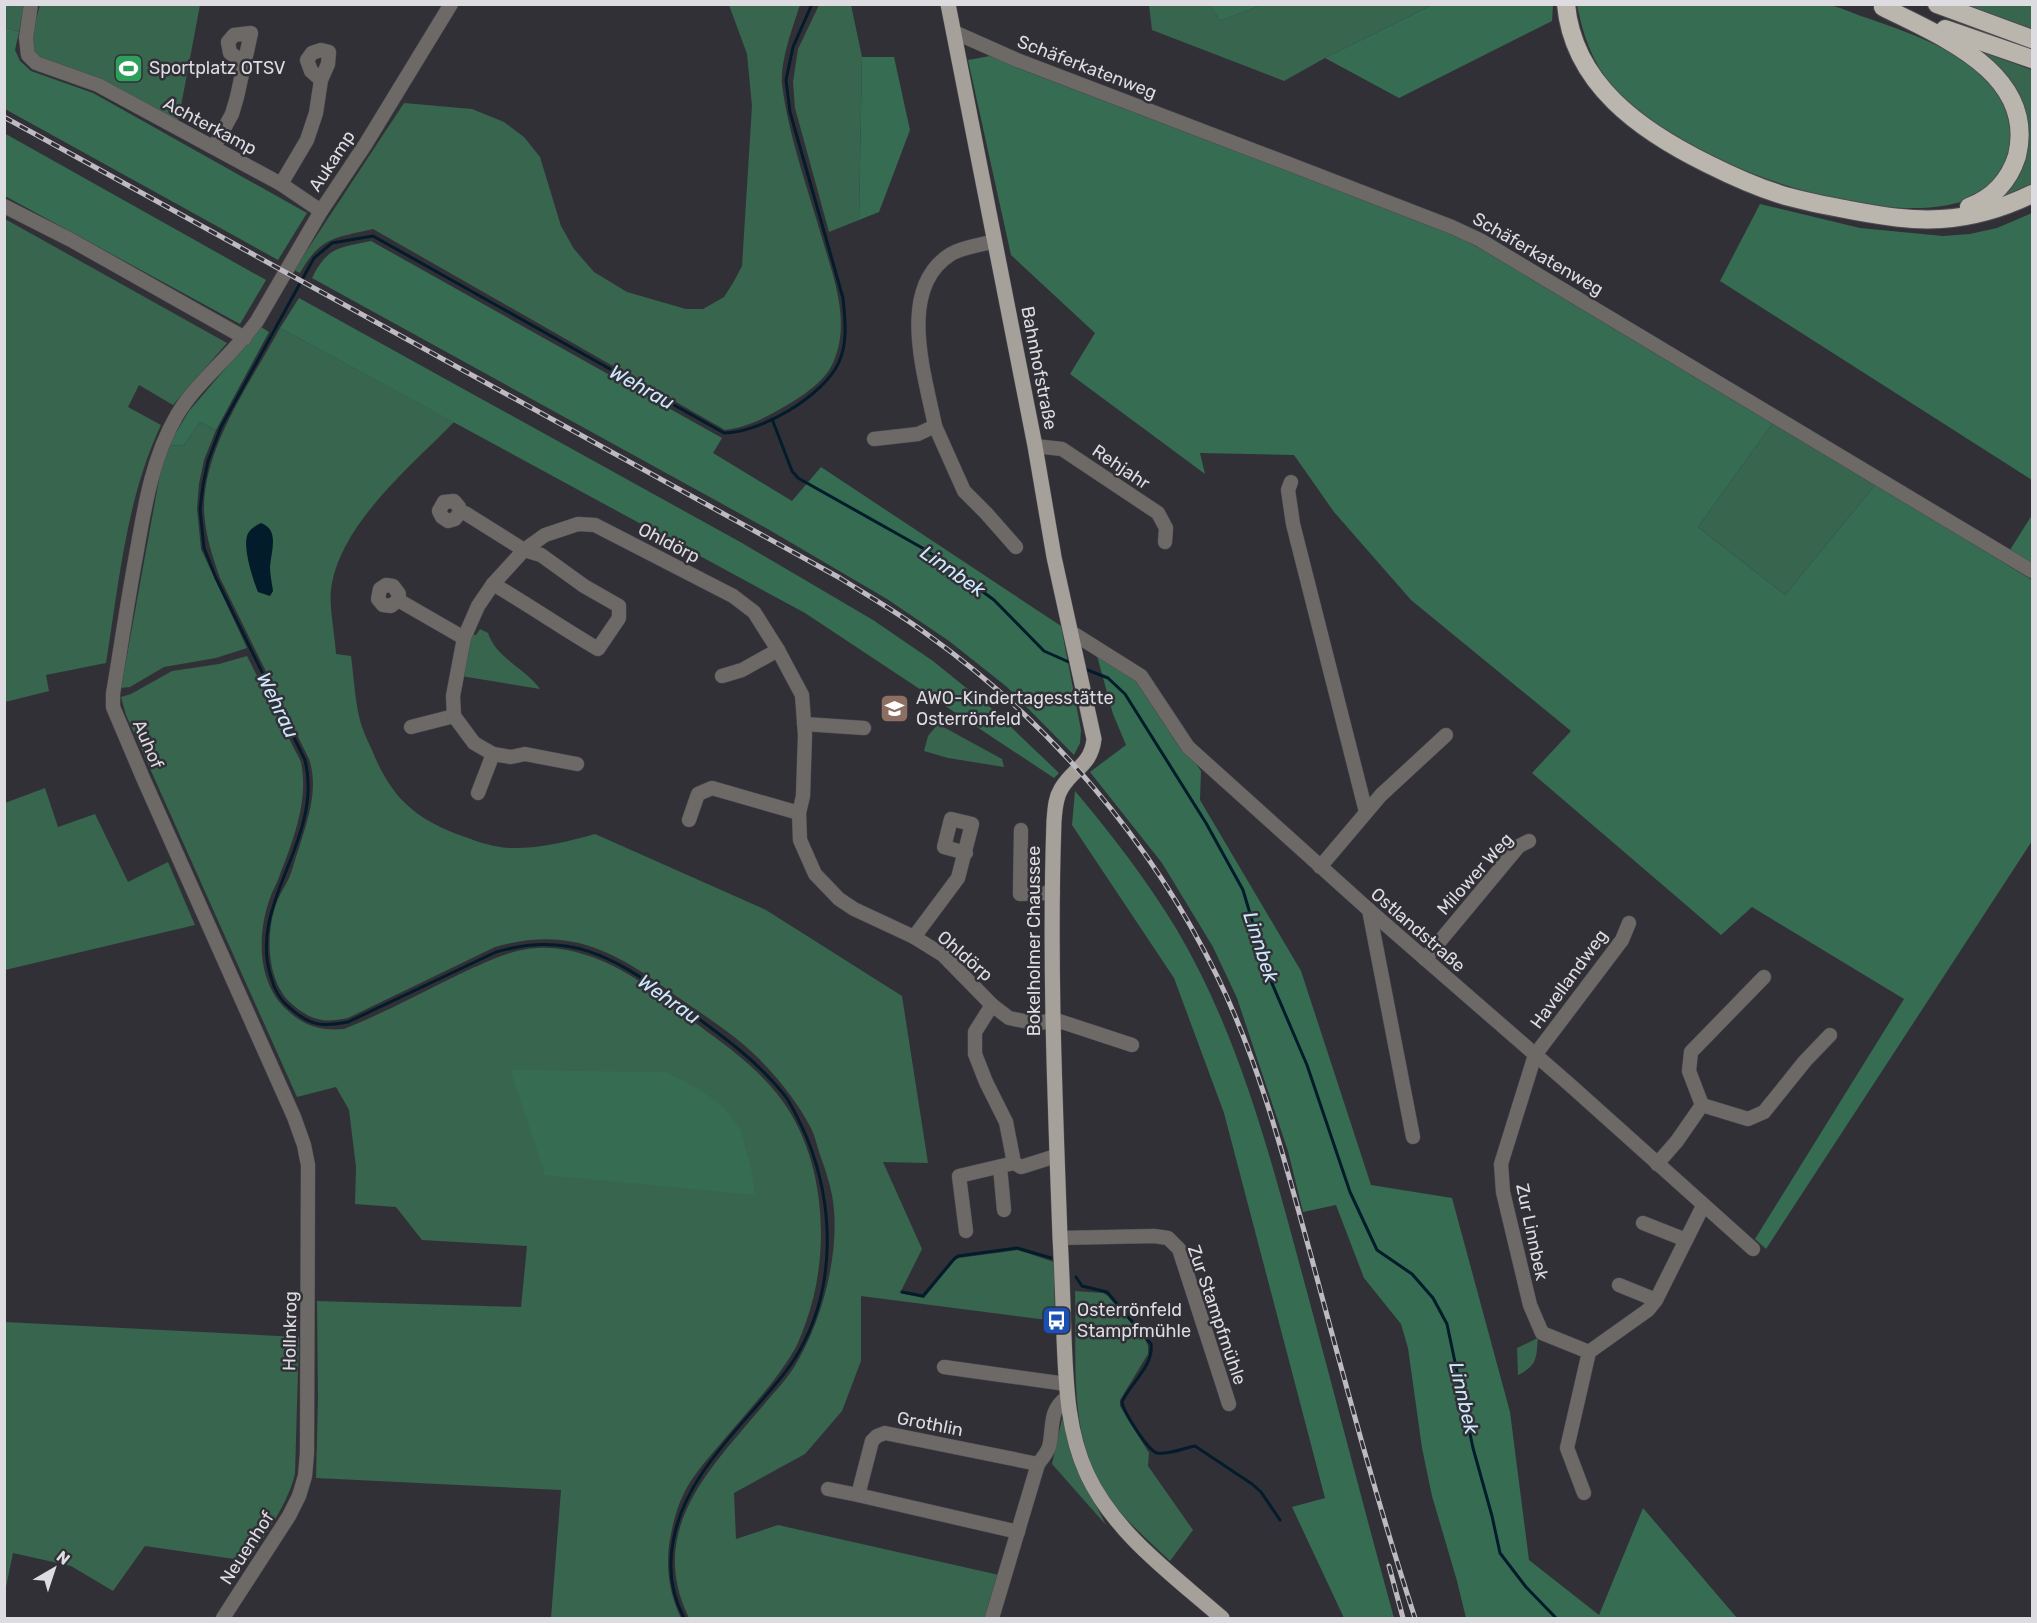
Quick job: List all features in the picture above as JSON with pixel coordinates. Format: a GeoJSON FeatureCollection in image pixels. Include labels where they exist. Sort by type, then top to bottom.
{"type":"FeatureCollection","features":[{"type":"Feature","properties":{"kind":"highway"},"geometry":{"type":"LineString","coordinates":[[1566,4],[1568,20],[1578,53],[1592,76],[1624,112],[1649,131],[1720,170],[1779,194],[1822,205],[1896,218],[1938,219],[1964,216],[2005,207],[2032,194]]}},
{"type":"Feature","properties":{"kind":"highway"},"geometry":{"type":"LineString","coordinates":[[1937,4],[2032,39]]}},
{"type":"Feature","properties":{"kind":"highway"},"geometry":{"type":"LineString","coordinates":[[1879,6],[1956,45],[1990,67],[2014,98],[2020,120],[2021,137],[2013,168],[2003,184],[1988,198],[1957,211],[1914,218]]}},
{"type":"Feature","properties":{"kind":"highway"},"geometry":{"type":"LineString","coordinates":[[1879,6],[2032,60]]}},
{"type":"Feature","properties":{"kind":"main road","name":"Bahnhofstraße"},"geometry":{"type":"LineString","coordinates":[[948,4],[1035,446],[1054,556],[1094,739]]}},
{"type":"Feature","properties":{"kind":"main road","name":"Bokelholmer Chaussee"},"geometry":{"type":"LineString","coordinates":[[1094,739],[1087,761],[1062,787],[1056,799],[1053,1019],[1056,1156],[1066,1386],[1081,1459],[1096,1493],[1107,1510],[1136,1541],[1222,1618]]}},
{"type":"Feature","properties":{"kind":"street","name":"Aukamp"},"geometry":{"type":"LineString","coordinates":[[245,338],[321,211],[365,145],[451,4]]}},
{"type":"Feature","properties":{"kind":"street","name":"Achterkamp"},"geometry":{"type":"LineString","coordinates":[[31,6],[26,38],[28,55],[36,63],[98,85],[281,184],[321,211]]}},
{"type":"Feature","properties":{"kind":"street","name":"Schäferkatenweg"},"geometry":{"type":"LineString","coordinates":[[954,32],[1017,60],[1374,196],[1480,240],[2032,571]]}},
{"type":"Feature","properties":{"kind":"street"},"geometry":{"type":"LineString","coordinates":[[214,147],[232,114],[242,80],[245,59]]}},
{"type":"Feature","properties":{"kind":"street"},"geometry":{"type":"LineString","coordinates":[[281,184],[307,140],[316,113],[321,80]]}},
{"type":"Feature","properties":{"kind":"street"},"geometry":{"type":"LineString","coordinates":[[4,206],[71,240],[245,338]]}},
{"type":"Feature","properties":{"kind":"street"},"geometry":{"type":"LineString","coordinates":[[995,241],[954,252],[929,275],[919,305],[920,344],[935,426],[964,491],[1016,547]]}},
{"type":"Feature","properties":{"kind":"street","name":"Auhof"},"geometry":{"type":"LineString","coordinates":[[245,338],[178,413],[158,456],[147,494],[131,583],[113,694],[113,707],[294,1117],[304,1144],[308,1165]]}},
{"type":"Feature","properties":{"kind":"street"},"geometry":{"type":"LineString","coordinates":[[874,439],[918,434],[935,426]]}},
{"type":"Feature","properties":{"kind":"street","name":"Rehjahr"},"geometry":{"type":"LineString","coordinates":[[1035,446],[1062,449],[1158,513],[1166,528],[1165,542]]}},
{"type":"Feature","properties":{"kind":"street"},"geometry":{"type":"LineString","coordinates":[[1290,486],[1293,524],[1366,812]]}},
{"type":"Feature","properties":{"kind":"street"},"geometry":{"type":"LineString","coordinates":[[460,512],[524,550],[541,555],[584,586],[619,606],[619,618],[598,648],[558,626],[540,611],[493,584]]}},
{"type":"Feature","properties":{"kind":"street","name":"Ohldörp"},"geometry":{"type":"LineString","coordinates":[[454,716],[453,696],[464,638],[478,606],[493,584],[524,550],[545,535],[578,524],[595,525],[733,596],[754,612],[778,650],[802,695],[804,724],[803,796],[799,813],[800,840],[815,874],[839,898],[854,909],[914,937],[943,955],[992,1005],[1009,1018],[1038,1024],[1053,1019]]}},
{"type":"Feature","properties":{"kind":"street"},"geometry":{"type":"LineString","coordinates":[[398,600],[464,638]]}},
{"type":"Feature","properties":{"kind":"street","name":"Ostlandstraße"},"geometry":{"type":"LineString","coordinates":[[1071,632],[1141,676],[1188,747],[1320,867],[1753,1249]]}},
{"type":"Feature","properties":{"kind":"street"},"geometry":{"type":"LineString","coordinates":[[722,676],[742,670],[778,650]]}},
{"type":"Feature","properties":{"kind":"street"},"geometry":{"type":"LineString","coordinates":[[411,727],[454,716],[474,743],[493,754],[511,757],[525,754],[577,764]]}},
{"type":"Feature","properties":{"kind":"street"},"geometry":{"type":"LineString","coordinates":[[804,724],[864,728]]}},
{"type":"Feature","properties":{"kind":"street"},"geometry":{"type":"LineString","coordinates":[[1320,867],[1381,795],[1446,735]]}},
{"type":"Feature","properties":{"kind":"street"},"geometry":{"type":"LineString","coordinates":[[478,793],[493,754]]}},
{"type":"Feature","properties":{"kind":"street"},"geometry":{"type":"LineString","coordinates":[[689,820],[698,794],[712,788],[799,813]]}},
{"type":"Feature","properties":{"kind":"street"},"geometry":{"type":"LineString","coordinates":[[1021,830],[1020,894],[1053,893]]}},
{"type":"Feature","properties":{"kind":"street","name":"Milower Weg"},"geometry":{"type":"LineString","coordinates":[[1425,959],[1520,846],[1529,841]]}},
{"type":"Feature","properties":{"kind":"street"},"geometry":{"type":"LineString","coordinates":[[914,937],[958,878],[966,853]]}},
{"type":"Feature","properties":{"kind":"street"},"geometry":{"type":"LineString","coordinates":[[1369,910],[1413,1137]]}},
{"type":"Feature","properties":{"kind":"street","name":"Havellandweg"},"geometry":{"type":"LineString","coordinates":[[1535,1055],[1622,940],[1629,923]]}},
{"type":"Feature","properties":{"kind":"street"},"geometry":{"type":"LineString","coordinates":[[1702,1105],[1689,1071],[1691,1052],[1737,1002],[1764,977]]}},
{"type":"Feature","properties":{"kind":"street","name":"Ohldörp"},"geometry":{"type":"LineString","coordinates":[[992,1005],[975,1032],[975,1054],[1006,1122],[1007,1165]]}},
{"type":"Feature","properties":{"kind":"street"},"geometry":{"type":"LineString","coordinates":[[1053,1019],[1132,1046]]}},
{"type":"Feature","properties":{"kind":"street"},"geometry":{"type":"LineString","coordinates":[[1702,1105],[1748,1119],[1764,1112],[1805,1061],[1830,1035]]}},
{"type":"Feature","properties":{"kind":"street","name":"Zur Linnbek"},"geometry":{"type":"LineString","coordinates":[[1535,1055],[1501,1164],[1503,1192],[1530,1305],[1542,1333],[1589,1352]]}},
{"type":"Feature","properties":{"kind":"street"},"geometry":{"type":"LineString","coordinates":[[1657,1164],[1677,1141],[1702,1105]]}},
{"type":"Feature","properties":{"kind":"street"},"geometry":{"type":"LineString","coordinates":[[966,1231],[959,1176],[1007,1165],[1021,1167],[1056,1156]]}},
{"type":"Feature","properties":{"kind":"street","name":"Hollnkrog"},"geometry":{"type":"LineString","coordinates":[[299,1496],[307,1453],[308,1165]]}},
{"type":"Feature","properties":{"kind":"street"},"geometry":{"type":"LineString","coordinates":[[1004,1210],[1007,1165]]}},
{"type":"Feature","properties":{"kind":"street"},"geometry":{"type":"LineString","coordinates":[[1584,1493],[1567,1448],[1589,1352],[1648,1310],[1656,1300],[1703,1206]]}},
{"type":"Feature","properties":{"kind":"street"},"geometry":{"type":"LineString","coordinates":[[1642,1223],[1686,1240]]}},
{"type":"Feature","properties":{"kind":"street","name":"Zur Stampfmühle"},"geometry":{"type":"LineString","coordinates":[[1060,1238],[1154,1236],[1168,1238],[1179,1249],[1229,1404]]}},
{"type":"Feature","properties":{"kind":"street"},"geometry":{"type":"LineString","coordinates":[[1619,1285],[1656,1300]]}},
{"type":"Feature","properties":{"kind":"street"},"geometry":{"type":"LineString","coordinates":[[944,1367],[1066,1386],[1057,1405],[1050,1430],[1049,1447],[1038,1464],[992,1618]]}},
{"type":"Feature","properties":{"kind":"street","name":"Grothlin"},"geometry":{"type":"LineString","coordinates":[[858,1495],[872,1441],[885,1433],[1038,1464]]}},
{"type":"Feature","properties":{"kind":"street"},"geometry":{"type":"LineString","coordinates":[[828,1488],[1018,1532]]}},
{"type":"Feature","properties":{"kind":"street","name":"Neuenhof"},"geometry":{"type":"LineString","coordinates":[[223,1618],[289,1516],[299,1496]]}},
{"type":"Feature","properties":{"kind":"green space"},"geometry":{"type":"Polygon","coordinates":[[[1820,4],[1839,8],[1895,28],[1945,49],[1992,82],[2011,115],[2012,136],[2006,163],[1997,179],[1984,191],[1976,196],[1938,207],[1891,207],[1838,199],[1783,184],[1730,164],[1682,140],[1641,113],[1612,86],[1599,67],[1585,37],[1577,5],[1820,4]]]}},
{"type":"Feature","properties":{"kind":"green space"},"geometry":{"type":"Polygon","coordinates":[[[4,5],[24,5],[19,32],[5,27],[4,5]]]}},
{"type":"Feature","properties":{"kind":"green space","name":"Sportplatz OTSV"},"geometry":{"type":"Polygon","coordinates":[[[40,5],[200,5],[178,122],[99,78],[37,58],[32,39],[40,5]]]}},
{"type":"Feature","properties":{"kind":"green space"},"geometry":{"type":"Polygon","coordinates":[[[729,5],[800,5],[785,55],[782,84],[794,142],[835,282],[841,328],[832,366],[816,385],[794,401],[757,421],[725,430],[373,229],[330,241],[314,252],[300,273],[294,270],[404,103],[472,109],[504,122],[524,137],[540,157],[561,226],[574,249],[594,272],[627,292],[686,309],[703,309],[724,297],[742,266],[752,106],[747,54],[729,5]]]}},
{"type":"Feature","properties":{"kind":"green space"},"geometry":{"type":"Polygon","coordinates":[[[819,5],[851,5],[862,57],[859,220],[829,232],[795,108],[793,82],[798,49],[819,5]]]}},
{"type":"Feature","properties":{"kind":"green space"},"geometry":{"type":"Polygon","coordinates":[[[1149,5],[1210,5],[1220,21],[1262,5],[1432,5],[1284,81],[1152,30],[1149,5]]]}},
{"type":"Feature","properties":{"kind":"green space"},"geometry":{"type":"Polygon","coordinates":[[[1210,5],[1262,5],[1220,21],[1210,5]]]}},
{"type":"Feature","properties":{"kind":"green space"},"geometry":{"type":"Polygon","coordinates":[[[1432,5],[1553,5],[1552,21],[1399,98],[1325,58],[1432,5]]]}},
{"type":"Feature","properties":{"kind":"green space"},"geometry":{"type":"Polygon","coordinates":[[[1959,5],[2032,5],[2032,31],[1959,5]]]}},
{"type":"Feature","properties":{"kind":"green space"},"geometry":{"type":"Polygon","coordinates":[[[5,27],[19,32],[15,50],[20,61],[31,71],[93,93],[307,213],[278,260],[5,109],[5,27]]]}},
{"type":"Feature","properties":{"kind":"green space"},"geometry":{"type":"Polygon","coordinates":[[[1974,49],[2032,70],[2032,190],[1981,211],[2027,127],[2021,101],[2010,82],[1995,65],[1974,49]]]}},
{"type":"Feature","properties":{"kind":"green space"},"geometry":{"type":"Polygon","coordinates":[[[990,56],[1450,233],[1775,420],[1698,527],[1785,595],[1876,484],[2032,580],[2032,841],[1766,1249],[1755,1239],[1904,999],[1752,907],[1721,935],[1532,773],[1571,731],[1411,600],[1334,512],[1294,455],[1200,453],[1205,474],[1070,374],[1095,333],[1011,255],[968,60],[990,56]]]}},
{"type":"Feature","properties":{"kind":"green space"},"geometry":{"type":"Polygon","coordinates":[[[862,57],[894,57],[910,130],[879,212],[859,220],[862,57]]]}},
{"type":"Feature","properties":{"kind":"green space"},"geometry":{"type":"Polygon","coordinates":[[[4,133],[266,280],[240,324],[5,196],[4,133]]]}},
{"type":"Feature","properties":{"kind":"green space"},"geometry":{"type":"Polygon","coordinates":[[[1760,204],[1860,228],[1943,236],[1970,234],[1997,228],[2032,213],[2032,480],[1720,281],[1760,204]]]}},
{"type":"Feature","properties":{"kind":"green space"},"geometry":{"type":"Polygon","coordinates":[[[5,219],[227,343],[173,405],[139,385],[128,407],[161,425],[139,482],[125,542],[106,663],[46,675],[49,691],[5,702],[5,219]]]}},
{"type":"Feature","properties":{"kind":"green space"},"geometry":{"type":"Polygon","coordinates":[[[371,241],[722,438],[713,453],[792,501],[821,467],[1061,626],[1081,730],[1080,743],[1074,755],[1007,687],[949,641],[887,599],[766,528],[312,278],[329,254],[342,247],[371,241]]]}},
{"type":"Feature","properties":{"kind":"green space"},"geometry":{"type":"Polygon","coordinates":[[[299,298],[742,543],[873,620],[933,661],[991,708],[1059,773],[1054,778],[805,613],[280,328],[299,298]]]}},
{"type":"Feature","properties":{"kind":"green space"},"geometry":{"type":"Polygon","coordinates":[[[261,327],[269,332],[216,430],[200,422],[184,445],[168,446],[189,411],[261,327]]]}},
{"type":"Feature","properties":{"kind":"green space"},"geometry":{"type":"Polygon","coordinates":[[[280,328],[454,422],[379,498],[362,520],[347,543],[337,566],[331,590],[336,654],[351,656],[361,724],[379,767],[397,794],[419,815],[432,823],[470,839],[498,847],[542,846],[595,834],[766,910],[902,996],[928,1163],[883,1162],[922,1249],[900,1293],[924,1298],[959,1258],[1018,1250],[1054,1262],[1055,1321],[861,1296],[861,1361],[842,1411],[805,1454],[734,1493],[736,1539],[778,1525],[999,1575],[985,1618],[689,1618],[678,1586],[675,1555],[680,1527],[691,1500],[707,1475],[793,1369],[813,1330],[832,1262],[834,1216],[832,1195],[814,1134],[790,1094],[771,1071],[743,1044],[630,965],[610,954],[568,941],[546,939],[521,941],[495,947],[340,1020],[319,1019],[306,1014],[293,1005],[277,983],[270,955],[271,925],[278,899],[292,871],[309,815],[313,793],[312,770],[309,759],[220,578],[207,536],[204,510],[211,463],[220,439],[280,328]]]}},
{"type":"Feature","properties":{"kind":"green space"},"geometry":{"type":"Polygon","coordinates":[[[1775,420],[1876,484],[1785,595],[1698,527],[1775,420]]]}},
{"type":"Feature","properties":{"kind":"green space"},"geometry":{"type":"Polygon","coordinates":[[[200,422],[216,430],[204,460],[199,484],[197,508],[201,549],[247,648],[216,658],[164,667],[130,687],[121,688],[162,463],[168,446],[184,445],[200,422]]]}},
{"type":"Feature","properties":{"kind":"green space"},"geometry":{"type":"Polygon","coordinates":[[[2032,515],[2032,563],[2010,550],[2032,515]]]}},
{"type":"Feature","properties":{"kind":"green space"},"geometry":{"type":"Polygon","coordinates":[[[480,629],[488,633],[497,649],[540,689],[461,676],[469,634],[476,635],[480,629]]]}},
{"type":"Feature","properties":{"kind":"green space"},"geometry":{"type":"Polygon","coordinates":[[[247,656],[301,762],[303,777],[298,821],[271,895],[263,927],[262,942],[262,957],[269,985],[276,998],[292,1015],[313,1026],[344,1029],[499,957],[528,949],[568,950],[603,961],[619,969],[666,1000],[757,1072],[774,1089],[796,1123],[807,1149],[820,1207],[821,1237],[814,1295],[800,1338],[788,1361],[769,1387],[698,1470],[681,1499],[671,1532],[668,1564],[674,1601],[681,1618],[551,1618],[561,1490],[316,1478],[317,1301],[521,1307],[527,1246],[422,1240],[396,1207],[355,1204],[356,1167],[349,1110],[336,1087],[297,1097],[126,715],[121,697],[131,694],[172,671],[219,664],[247,656]]]}},
{"type":"Feature","properties":{"kind":"green space"},"geometry":{"type":"Polygon","coordinates":[[[1097,656],[1136,679],[1201,771],[1200,800],[1301,971],[1371,1185],[1452,1198],[1510,1412],[1529,1560],[1599,1615],[1643,1508],[1737,1618],[1466,1618],[1432,1496],[1422,1448],[1408,1348],[1401,1324],[1364,1278],[1336,1205],[1303,1212],[1288,1151],[1237,998],[1213,947],[1162,863],[1090,772],[1126,745],[1113,714],[1097,656]]]}},
{"type":"Feature","properties":{"kind":"green space"},"geometry":{"type":"Polygon","coordinates":[[[938,724],[1002,759],[1004,767],[948,758],[924,751],[928,736],[938,724]]]}},
{"type":"Feature","properties":{"kind":"green space"},"geometry":{"type":"Polygon","coordinates":[[[45,788],[58,827],[95,814],[128,882],[168,862],[195,925],[5,970],[5,803],[45,788]]]}},
{"type":"Feature","properties":{"kind":"green space"},"geometry":{"type":"Polygon","coordinates":[[[1075,791],[1129,858],[1177,930],[1198,968],[1233,1048],[1274,1171],[1394,1618],[1344,1618],[1292,1507],[1325,1498],[1224,1113],[1174,978],[1072,825],[1075,791]]]}},
{"type":"Feature","properties":{"kind":"green space"},"geometry":{"type":"Polygon","coordinates":[[[510,1070],[666,1072],[694,1086],[720,1104],[740,1128],[751,1167],[755,1195],[545,1175],[510,1070]]]}},
{"type":"Feature","properties":{"kind":"green space"},"geometry":{"type":"Polygon","coordinates":[[[1075,1291],[1103,1293],[1108,1296],[1145,1339],[1148,1346],[1148,1354],[1120,1400],[1120,1406],[1149,1453],[1148,1466],[1193,1530],[1170,1561],[1116,1507],[1101,1486],[1090,1464],[1083,1440],[1076,1391],[1075,1291]]]}},
{"type":"Feature","properties":{"kind":"green space"},"geometry":{"type":"Polygon","coordinates":[[[5,1322],[299,1337],[295,1474],[287,1497],[269,1530],[248,1561],[145,1546],[113,1591],[71,1566],[13,1553],[5,1592],[5,1322]]]}},
{"type":"Feature","properties":{"kind":"green space"},"geometry":{"type":"Polygon","coordinates":[[[1538,1338],[1533,1364],[1518,1375],[1517,1348],[1538,1338]]]}},
{"type":"Feature","properties":{"kind":"green space"},"geometry":{"type":"Polygon","coordinates":[[[1062,1419],[1065,1419],[1083,1480],[1106,1525],[1052,1464],[1062,1419]]]}},
{"type":"Feature","properties":{"kind":"water"},"geometry":{"type":"Polygon","coordinates":[[[261,523],[271,531],[273,542],[270,567],[273,591],[270,596],[258,592],[246,549],[248,534],[252,528],[261,523]]]}},
{"type":"Feature","properties":{"kind":"waterway","name":"Wehrau"},"geometry":{"type":"LineString","coordinates":[[684,1618],[674,1591],[671,1572],[673,1542],[678,1520],[697,1480],[710,1462],[794,1360],[812,1323],[820,1298],[825,1271],[826,1217],[816,1164],[807,1138],[786,1097],[774,1082],[746,1056],[649,983],[609,959],[589,951],[546,944],[522,946],[496,952],[348,1022],[317,1024],[310,1022],[286,1005],[278,994],[271,977],[267,956],[267,936],[276,897],[304,819],[308,790],[307,767],[216,578],[204,548],[200,509],[208,461],[221,427],[314,258],[332,243],[373,236],[724,433],[755,427],[772,420],[806,399],[831,375],[839,362],[844,347],[845,330],[843,298],[790,112],[786,80],[793,47],[812,4]]}},
{"type":"Feature","properties":{"kind":"waterway","name":"Linnbek"},"geometry":{"type":"LineString","coordinates":[[772,419],[792,471],[798,478],[926,550],[994,600],[1044,651],[1071,663]]}},
{"type":"Feature","properties":{"kind":"waterway","name":"Linnbek"},"geometry":{"type":"LineString","coordinates":[[1085,669],[1108,678],[1125,694],[1206,823],[1243,890],[1268,974],[1307,1065],[1350,1192],[1377,1250],[1412,1274],[1433,1298],[1447,1324],[1473,1448],[1500,1553],[1526,1587],[1556,1618]]}},
{"type":"Feature","properties":{"kind":"waterway"},"geometry":{"type":"LineString","coordinates":[[902,1292],[923,1296],[958,1256],[1017,1248],[1051,1258]]}},
{"type":"Feature","properties":{"kind":"waterway"},"geometry":{"type":"LineString","coordinates":[[1076,1277],[1082,1286],[1107,1292],[1151,1344],[1149,1360],[1122,1402],[1131,1422],[1142,1438],[1157,1453],[1195,1446],[1252,1484],[1261,1492],[1280,1520]]}},
{"type":"Feature","properties":{"kind":"railway"},"geometry":{"type":"LineString","coordinates":[[4,117],[840,578],[907,620],[973,669],[1056,746],[1129,832],[1161,878],[1191,926],[1232,1009],[1259,1078],[1281,1149],[1374,1483],[1415,1618]]}},
{"type":"Feature","properties":{"kind":"railway"},"geometry":{"type":"LineString","coordinates":[[1389,1566],[1403,1618]]}},
{"type":"Feature","properties":{"kind":"place","name":"Sportplatz OTSV"},"geometry":{"type":"Point","coordinates":[128,68]}},
{"type":"Feature","properties":{"kind":"place","name":"AWO-Kindertagesstätte Osterrönfeld"},"geometry":{"type":"Point","coordinates":[895,708]}},
{"type":"Feature","properties":{"kind":"place","name":"Osterrönfeld Stampfmühle"},"geometry":{"type":"Point","coordinates":[1056,1320]}}]}
